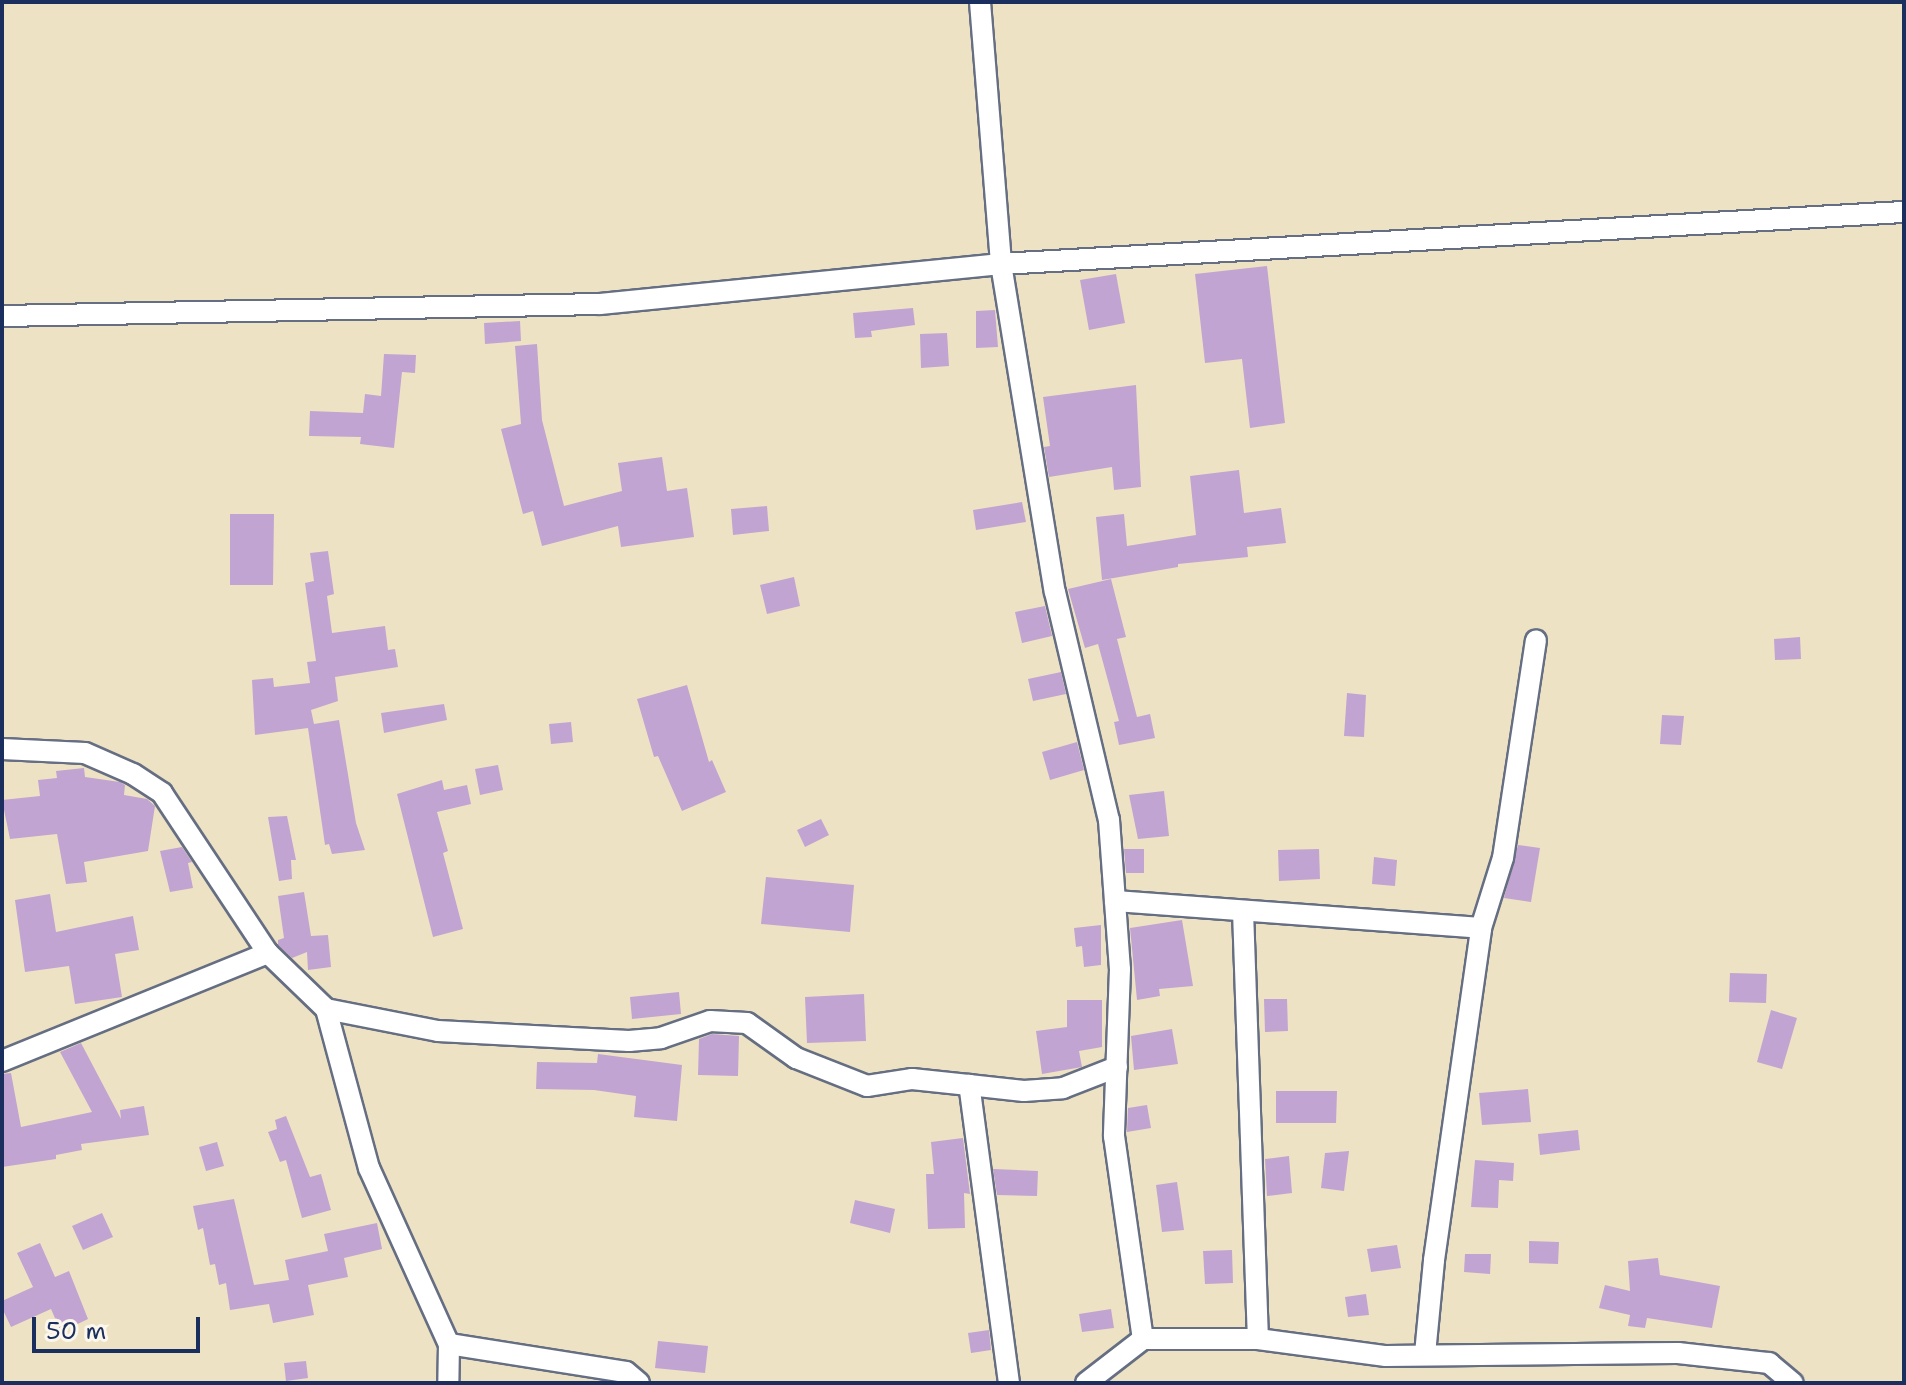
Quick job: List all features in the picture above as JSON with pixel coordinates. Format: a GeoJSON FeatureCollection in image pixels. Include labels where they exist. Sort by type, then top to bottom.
{"type":"FeatureCollection","features":[{"type":"Feature","properties":{"kind":"street"},"geometry":{"type":"LineString","coordinates":[[980,2],[1001,264],[1055,592],[1109,820],[1120,969],[1114,1136],[1143,1339]]}},
{"type":"Feature","properties":{"kind":"street"},"geometry":{"type":"LineString","coordinates":[[2,316],[600,304],[1001,264],[1904,212]]}},
{"type":"Feature","properties":{"kind":"street"},"geometry":{"type":"LineString","coordinates":[[1425,1354],[1434,1260],[1481,928],[1503,858],[1536,640]]}},
{"type":"Feature","properties":{"kind":"street"},"geometry":{"type":"LineString","coordinates":[[2,749],[85,753],[133,774],[162,793],[268,953],[326,1009],[369,1168],[449,1344],[448,1383]]}},
{"type":"Feature","properties":{"kind":"street"},"geometry":{"type":"LineString","coordinates":[[1115,901],[1481,928]]}},
{"type":"Feature","properties":{"kind":"street"},"geometry":{"type":"LineString","coordinates":[[1243,911],[1258,1339]]}},
{"type":"Feature","properties":{"kind":"street"},"geometry":{"type":"LineString","coordinates":[[2,1061],[268,953]]}},
{"type":"Feature","properties":{"kind":"street"},"geometry":{"type":"LineString","coordinates":[[326,1009],[438,1031],[629,1041],[661,1038],[710,1021],[747,1023],[796,1058],[867,1086],[912,1079],[1024,1091],[1063,1088],[1117,1067]]}},
{"type":"Feature","properties":{"kind":"street"},"geometry":{"type":"LineString","coordinates":[[969,1085],[1009,1383]]}},
{"type":"Feature","properties":{"kind":"street"},"geometry":{"type":"LineString","coordinates":[[1086,1383],[1143,1339],[1258,1339],[1386,1356],[1678,1353],[1769,1363],[1793,1383]]}},
{"type":"Feature","properties":{"kind":"street"},"geometry":{"type":"LineString","coordinates":[[449,1344],[626,1372],[639,1383]]}},
{"type":"Feature","properties":{"kind":"building"},"geometry":{"type":"Polygon","coordinates":[[[1267,266],[1285,423],[1250,428],[1242,359],[1205,363],[1195,274],[1267,266]]]}},
{"type":"Feature","properties":{"kind":"building"},"geometry":{"type":"Polygon","coordinates":[[[1116,274],[1125,323],[1089,330],[1080,280],[1116,274]]]}},
{"type":"Feature","properties":{"kind":"building"},"geometry":{"type":"Polygon","coordinates":[[[913,308],[915,325],[871,331],[872,337],[855,338],[853,313],[913,308]]]}},
{"type":"Feature","properties":{"kind":"building"},"geometry":{"type":"Polygon","coordinates":[[[995,310],[998,347],[976,348],[976,311],[995,310]]]}},
{"type":"Feature","properties":{"kind":"building"},"geometry":{"type":"Polygon","coordinates":[[[520,321],[521,341],[485,344],[484,323],[520,321]]]}},
{"type":"Feature","properties":{"kind":"building"},"geometry":{"type":"Polygon","coordinates":[[[947,333],[949,366],[921,368],[920,334],[947,333]]]}},
{"type":"Feature","properties":{"kind":"building"},"geometry":{"type":"Polygon","coordinates":[[[537,344],[542,420],[564,506],[622,491],[618,463],[662,457],[667,491],[687,488],[694,537],[621,547],[618,526],[542,546],[533,511],[523,514],[501,429],[521,424],[515,346],[537,344]]]}},
{"type":"Feature","properties":{"kind":"building"},"geometry":{"type":"Polygon","coordinates":[[[384,354],[416,355],[415,373],[402,372],[394,448],[360,444],[361,437],[309,436],[310,411],[363,413],[365,394],[381,396],[384,354]]]}},
{"type":"Feature","properties":{"kind":"building"},"geometry":{"type":"Polygon","coordinates":[[[1136,385],[1141,487],[1114,490],[1112,467],[1049,477],[1044,447],[1050,446],[1043,397],[1136,385]]]}},
{"type":"Feature","properties":{"kind":"building"},"geometry":{"type":"Polygon","coordinates":[[[1239,470],[1244,513],[1281,508],[1286,543],[1247,547],[1248,557],[1178,564],[1178,567],[1102,580],[1096,517],[1124,514],[1127,546],[1196,535],[1190,476],[1239,470]]]}},
{"type":"Feature","properties":{"kind":"building"},"geometry":{"type":"Polygon","coordinates":[[[1022,502],[1026,522],[976,530],[973,510],[1022,502]]]}},
{"type":"Feature","properties":{"kind":"building"},"geometry":{"type":"Polygon","coordinates":[[[767,506],[769,531],[733,535],[731,509],[767,506]]]}},
{"type":"Feature","properties":{"kind":"building"},"geometry":{"type":"Polygon","coordinates":[[[230,514],[274,514],[273,585],[230,585],[230,514]]]}},
{"type":"Feature","properties":{"kind":"building"},"geometry":{"type":"Polygon","coordinates":[[[328,551],[334,594],[327,596],[332,633],[385,626],[388,650],[395,649],[398,667],[335,677],[338,701],[311,710],[314,724],[339,720],[356,823],[365,850],[332,854],[329,844],[325,845],[308,728],[255,735],[252,680],[273,678],[274,687],[310,683],[307,662],[316,661],[305,583],[314,581],[310,553],[328,551]]]}},
{"type":"Feature","properties":{"kind":"building"},"geometry":{"type":"Polygon","coordinates":[[[794,577],[800,606],[767,614],[760,585],[794,577]]]}},
{"type":"Feature","properties":{"kind":"building"},"geometry":{"type":"Polygon","coordinates":[[[1111,579],[1126,637],[1117,639],[1137,717],[1150,714],[1155,738],[1119,745],[1114,722],[1119,721],[1098,644],[1085,648],[1068,589],[1111,579]]]}},
{"type":"Feature","properties":{"kind":"building"},"geometry":{"type":"Polygon","coordinates":[[[1045,606],[1052,636],[1022,643],[1015,612],[1045,606]]]}},
{"type":"Feature","properties":{"kind":"building"},"geometry":{"type":"Polygon","coordinates":[[[1800,637],[1801,659],[1775,660],[1774,639],[1800,637]]]}},
{"type":"Feature","properties":{"kind":"building"},"geometry":{"type":"Polygon","coordinates":[[[1061,672],[1066,694],[1033,701],[1028,679],[1061,672]]]}},
{"type":"Feature","properties":{"kind":"building"},"geometry":{"type":"Polygon","coordinates":[[[687,685],[709,762],[712,760],[726,792],[682,811],[658,756],[654,757],[637,699],[687,685]]]}},
{"type":"Feature","properties":{"kind":"building"},"geometry":{"type":"Polygon","coordinates":[[[1347,693],[1366,695],[1364,737],[1344,736],[1347,693]]]}},
{"type":"Feature","properties":{"kind":"building"},"geometry":{"type":"Polygon","coordinates":[[[444,704],[447,720],[384,733],[381,713],[444,704]]]}},
{"type":"Feature","properties":{"kind":"building"},"geometry":{"type":"Polygon","coordinates":[[[1662,715],[1684,716],[1681,745],[1660,744],[1662,715]]]}},
{"type":"Feature","properties":{"kind":"building"},"geometry":{"type":"Polygon","coordinates":[[[571,722],[573,742],[551,744],[549,724],[571,722]]]}},
{"type":"Feature","properties":{"kind":"building"},"geometry":{"type":"Polygon","coordinates":[[[1077,742],[1084,770],[1050,780],[1042,752],[1077,742]]]}},
{"type":"Feature","properties":{"kind":"building"},"geometry":{"type":"Polygon","coordinates":[[[498,765],[503,790],[480,795],[475,769],[498,765]]]}},
{"type":"Feature","properties":{"kind":"building"},"geometry":{"type":"Polygon","coordinates":[[[84,768],[85,777],[120,782],[125,785],[124,795],[147,799],[155,806],[148,851],[84,862],[87,882],[66,884],[57,834],[10,839],[2,800],[40,796],[38,780],[57,778],[56,771],[84,768]]]}},
{"type":"Feature","properties":{"kind":"building"},"geometry":{"type":"Polygon","coordinates":[[[442,780],[444,790],[467,785],[471,804],[437,812],[448,851],[443,853],[463,929],[433,937],[397,794],[442,780]]]}},
{"type":"Feature","properties":{"kind":"building"},"geometry":{"type":"Polygon","coordinates":[[[1164,791],[1169,836],[1138,839],[1129,795],[1164,791]]]}},
{"type":"Feature","properties":{"kind":"building"},"geometry":{"type":"Polygon","coordinates":[[[287,816],[296,860],[291,860],[292,879],[279,881],[268,817],[287,816]]]}},
{"type":"Feature","properties":{"kind":"building"},"geometry":{"type":"Polygon","coordinates":[[[821,819],[829,835],[805,847],[797,830],[821,819]]]}},
{"type":"Feature","properties":{"kind":"building"},"geometry":{"type":"Polygon","coordinates":[[[1518,845],[1540,848],[1531,902],[1504,898],[1518,845]]]}},
{"type":"Feature","properties":{"kind":"building"},"geometry":{"type":"Polygon","coordinates":[[[182,847],[192,862],[188,863],[193,888],[170,892],[160,851],[182,847]]]}},
{"type":"Feature","properties":{"kind":"building"},"geometry":{"type":"Polygon","coordinates":[[[1124,849],[1144,849],[1144,873],[1126,873],[1124,849]]]}},
{"type":"Feature","properties":{"kind":"building"},"geometry":{"type":"Polygon","coordinates":[[[1319,849],[1320,879],[1279,881],[1278,850],[1319,849]]]}},
{"type":"Feature","properties":{"kind":"building"},"geometry":{"type":"Polygon","coordinates":[[[1374,857],[1397,860],[1395,886],[1372,884],[1374,857]]]}},
{"type":"Feature","properties":{"kind":"building"},"geometry":{"type":"Polygon","coordinates":[[[766,877],[854,885],[850,932],[761,924],[766,877]]]}},
{"type":"Feature","properties":{"kind":"building"},"geometry":{"type":"Polygon","coordinates":[[[304,892],[311,936],[328,935],[331,967],[308,970],[307,952],[292,958],[278,945],[278,940],[284,938],[278,896],[304,892]]]}},
{"type":"Feature","properties":{"kind":"building"},"geometry":{"type":"Polygon","coordinates":[[[50,894],[56,932],[133,916],[139,950],[115,954],[122,997],[75,1004],[69,966],[25,972],[15,900],[50,894]]]}},
{"type":"Feature","properties":{"kind":"building"},"geometry":{"type":"Polygon","coordinates":[[[1182,920],[1193,986],[1159,989],[1160,996],[1137,1000],[1130,928],[1182,920]]]}},
{"type":"Feature","properties":{"kind":"building"},"geometry":{"type":"Polygon","coordinates":[[[1101,925],[1101,965],[1084,967],[1082,946],[1076,947],[1074,928],[1101,925]]]}},
{"type":"Feature","properties":{"kind":"building"},"geometry":{"type":"Polygon","coordinates":[[[1730,973],[1767,974],[1766,1003],[1729,1002],[1730,973]]]}},
{"type":"Feature","properties":{"kind":"building"},"geometry":{"type":"Polygon","coordinates":[[[679,992],[681,1014],[632,1019],[630,997],[679,992]]]}},
{"type":"Feature","properties":{"kind":"building"},"geometry":{"type":"Polygon","coordinates":[[[864,994],[866,1041],[807,1043],[805,997],[864,994]]]}},
{"type":"Feature","properties":{"kind":"building"},"geometry":{"type":"Polygon","coordinates":[[[1264,999],[1287,999],[1288,1031],[1265,1032],[1264,999]]]}},
{"type":"Feature","properties":{"kind":"building"},"geometry":{"type":"Polygon","coordinates":[[[1067,1000],[1102,1000],[1102,1047],[1079,1051],[1082,1067],[1042,1074],[1036,1031],[1067,1027],[1067,1000]]]}},
{"type":"Feature","properties":{"kind":"building"},"geometry":{"type":"Polygon","coordinates":[[[1771,1010],[1797,1018],[1782,1069],[1757,1062],[1771,1010]]]}},
{"type":"Feature","properties":{"kind":"building"},"geometry":{"type":"Polygon","coordinates":[[[1172,1029],[1178,1064],[1134,1070],[1131,1036],[1172,1029]]]}},
{"type":"Feature","properties":{"kind":"building"},"geometry":{"type":"Polygon","coordinates":[[[712,1034],[739,1036],[738,1076],[698,1075],[699,1039],[712,1034]]]}},
{"type":"Feature","properties":{"kind":"building"},"geometry":{"type":"Polygon","coordinates":[[[81,1043],[121,1119],[120,1110],[144,1106],[149,1135],[81,1144],[82,1150],[56,1155],[56,1159],[2,1167],[2,1074],[11,1073],[21,1127],[92,1112],[60,1052],[81,1043]]]}},
{"type":"Feature","properties":{"kind":"building"},"geometry":{"type":"Polygon","coordinates":[[[598,1054],[682,1065],[677,1121],[634,1117],[636,1096],[594,1090],[536,1089],[537,1062],[597,1063],[598,1054]]]}},
{"type":"Feature","properties":{"kind":"building"},"geometry":{"type":"Polygon","coordinates":[[[1528,1089],[1531,1122],[1482,1125],[1479,1093],[1528,1089]]]}},
{"type":"Feature","properties":{"kind":"building"},"geometry":{"type":"Polygon","coordinates":[[[1276,1091],[1337,1091],[1336,1123],[1276,1123],[1276,1091]]]}},
{"type":"Feature","properties":{"kind":"building"},"geometry":{"type":"Polygon","coordinates":[[[1147,1105],[1151,1128],[1127,1132],[1128,1108],[1147,1105]]]}},
{"type":"Feature","properties":{"kind":"building"},"geometry":{"type":"Polygon","coordinates":[[[286,1116],[310,1177],[321,1174],[331,1210],[302,1218],[286,1160],[280,1162],[268,1132],[277,1129],[275,1120],[286,1116]]]}},
{"type":"Feature","properties":{"kind":"building"},"geometry":{"type":"Polygon","coordinates":[[[1578,1130],[1580,1150],[1540,1155],[1538,1134],[1578,1130]]]}},
{"type":"Feature","properties":{"kind":"building"},"geometry":{"type":"Polygon","coordinates":[[[963,1138],[970,1194],[964,1193],[965,1228],[928,1229],[926,1174],[934,1174],[931,1142],[963,1138]]]}},
{"type":"Feature","properties":{"kind":"building"},"geometry":{"type":"Polygon","coordinates":[[[217,1142],[224,1166],[206,1171],[199,1147],[217,1142]]]}},
{"type":"Feature","properties":{"kind":"building"},"geometry":{"type":"Polygon","coordinates":[[[1349,1151],[1344,1191],[1321,1188],[1325,1153],[1349,1151]]]}},
{"type":"Feature","properties":{"kind":"building"},"geometry":{"type":"Polygon","coordinates":[[[1289,1156],[1292,1193],[1267,1196],[1265,1159],[1289,1156]]]}},
{"type":"Feature","properties":{"kind":"building"},"geometry":{"type":"Polygon","coordinates":[[[1475,1160],[1514,1163],[1513,1181],[1499,1180],[1498,1208],[1471,1207],[1475,1160]]]}},
{"type":"Feature","properties":{"kind":"building"},"geometry":{"type":"Polygon","coordinates":[[[993,1169],[1038,1171],[1037,1196],[997,1195],[993,1169]]]}},
{"type":"Feature","properties":{"kind":"building"},"geometry":{"type":"Polygon","coordinates":[[[1177,1182],[1184,1230],[1162,1232],[1156,1185],[1177,1182]]]}},
{"type":"Feature","properties":{"kind":"building"},"geometry":{"type":"Polygon","coordinates":[[[234,1199],[254,1285],[289,1280],[285,1260],[328,1251],[324,1234],[377,1223],[382,1249],[344,1258],[348,1277],[308,1285],[314,1315],[273,1323],[269,1304],[230,1310],[226,1283],[219,1285],[215,1264],[210,1265],[203,1228],[198,1230],[193,1206],[234,1199]]]}},
{"type":"Feature","properties":{"kind":"building"},"geometry":{"type":"Polygon","coordinates":[[[855,1200],[895,1209],[890,1233],[850,1223],[855,1200]]]}},
{"type":"Feature","properties":{"kind":"building"},"geometry":{"type":"Polygon","coordinates":[[[102,1213],[113,1237],[83,1250],[72,1226],[102,1213]]]}},
{"type":"Feature","properties":{"kind":"building"},"geometry":{"type":"Polygon","coordinates":[[[1529,1241],[1559,1242],[1558,1264],[1529,1263],[1529,1241]]]}},
{"type":"Feature","properties":{"kind":"building"},"geometry":{"type":"Polygon","coordinates":[[[40,1243],[55,1277],[69,1271],[88,1319],[61,1332],[51,1309],[11,1327],[2,1308],[2,1301],[33,1287],[17,1253],[40,1243]]]}},
{"type":"Feature","properties":{"kind":"building"},"geometry":{"type":"Polygon","coordinates":[[[1397,1245],[1401,1268],[1371,1272],[1367,1249],[1397,1245]]]}},
{"type":"Feature","properties":{"kind":"building"},"geometry":{"type":"Polygon","coordinates":[[[1232,1250],[1233,1283],[1205,1284],[1203,1251],[1232,1250]]]}},
{"type":"Feature","properties":{"kind":"building"},"geometry":{"type":"Polygon","coordinates":[[[1465,1254],[1491,1254],[1490,1274],[1464,1272],[1465,1254]]]}},
{"type":"Feature","properties":{"kind":"building"},"geometry":{"type":"Polygon","coordinates":[[[1658,1258],[1660,1275],[1720,1286],[1712,1328],[1647,1318],[1645,1328],[1628,1326],[1630,1315],[1599,1308],[1605,1285],[1630,1291],[1628,1261],[1658,1258]]]}},
{"type":"Feature","properties":{"kind":"building"},"geometry":{"type":"Polygon","coordinates":[[[1366,1294],[1369,1315],[1348,1317],[1345,1297],[1366,1294]]]}},
{"type":"Feature","properties":{"kind":"building"},"geometry":{"type":"Polygon","coordinates":[[[1111,1309],[1114,1328],[1082,1332],[1079,1314],[1111,1309]]]}},
{"type":"Feature","properties":{"kind":"building"},"geometry":{"type":"Polygon","coordinates":[[[989,1330],[991,1350],[971,1353],[968,1333],[989,1330]]]}},
{"type":"Feature","properties":{"kind":"building"},"geometry":{"type":"Polygon","coordinates":[[[658,1341],[708,1346],[705,1373],[655,1368],[658,1341]]]}},
{"type":"Feature","properties":{"kind":"building"},"geometry":{"type":"Polygon","coordinates":[[[306,1361],[308,1378],[286,1381],[284,1363],[306,1361]]]}}]}
